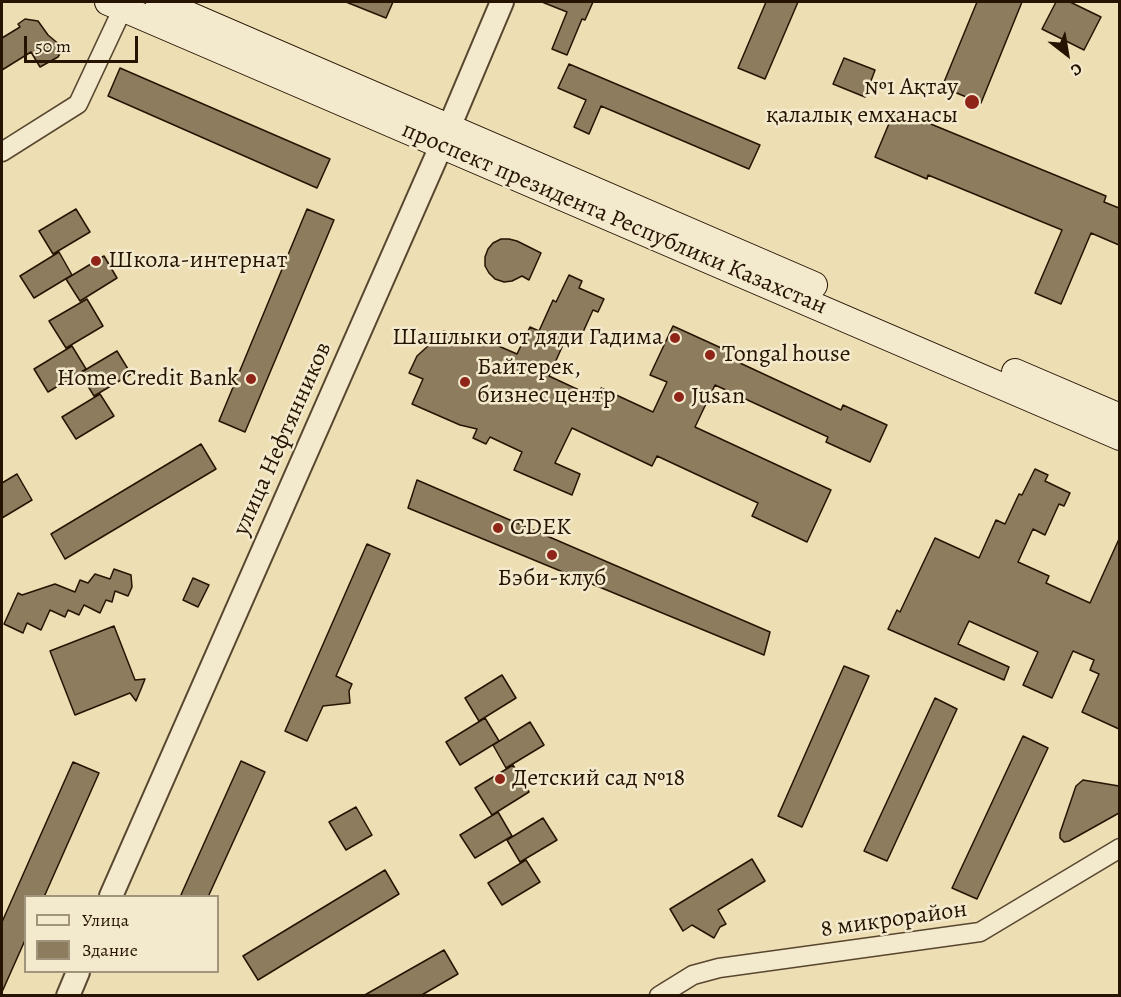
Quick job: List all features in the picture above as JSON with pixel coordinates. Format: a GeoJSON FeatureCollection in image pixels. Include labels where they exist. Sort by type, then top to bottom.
{"type":"FeatureCollection","features":[{"type":"Feature","properties":{"kind":"main road","name":"проспект президента Республики Казахстан"},"geometry":{"type":"LineString","coordinates":[[159,2],[446,135],[952,354],[1119,417]]}},
{"type":"Feature","properties":{"kind":"main road","name":"проспект президента Республики Казахстан"},"geometry":{"type":"LineString","coordinates":[[116,5],[446,135]]}},
{"type":"Feature","properties":{"kind":"main road","name":"проспект президента Республики Казахстан"},"geometry":{"type":"LineString","coordinates":[[952,354],[1119,437]]}},
{"type":"Feature","properties":{"kind":"street","name":"улица Нефтянников"},"geometry":{"type":"LineString","coordinates":[[112,895],[446,135],[502,2]]}},
{"type":"Feature","properties":{"kind":"street"},"geometry":{"type":"LineString","coordinates":[[2,152],[78,104],[116,5]]}},
{"type":"Feature","properties":{"kind":"street","name":"8 микрорайон"},"geometry":{"type":"LineString","coordinates":[[659,996],[693,975],[719,968],[980,932],[1119,848]]}},
{"type":"Feature","properties":{"kind":"street"},"geometry":{"type":"LineString","coordinates":[[68,996],[78,973]]}},
{"type":"Feature","properties":{"kind":"building"},"geometry":{"type":"Polygon","coordinates":[[[346,2],[393,2],[386,18],[346,2]]]}},
{"type":"Feature","properties":{"kind":"building"},"geometry":{"type":"Polygon","coordinates":[[[542,2],[593,2],[585,20],[582,19],[567,55],[552,49],[567,12],[542,2]]]}},
{"type":"Feature","properties":{"kind":"building"},"geometry":{"type":"Polygon","coordinates":[[[766,2],[798,2],[765,79],[738,68],[766,2]]]}},
{"type":"Feature","properties":{"kind":"building"},"geometry":{"type":"Polygon","coordinates":[[[977,2],[1022,2],[981,103],[942,87],[977,2]]]}},
{"type":"Feature","properties":{"kind":"building"},"geometry":{"type":"Polygon","coordinates":[[[1056,2],[1070,2],[1101,17],[1084,50],[1042,29],[1056,2]]]}},
{"type":"Feature","properties":{"kind":"building"},"geometry":{"type":"Polygon","coordinates":[[[25,19],[38,21],[48,35],[61,46],[61,52],[58,57],[40,67],[31,52],[2,70],[2,38],[20,27],[18,24],[25,19]]]}},
{"type":"Feature","properties":{"kind":"building"},"geometry":{"type":"Polygon","coordinates":[[[844,58],[875,70],[865,97],[833,84],[844,58]]]}},
{"type":"Feature","properties":{"kind":"building"},"geometry":{"type":"Polygon","coordinates":[[[569,64],[760,145],[749,169],[601,106],[589,134],[574,127],[586,100],[558,88],[569,64]]]}},
{"type":"Feature","properties":{"kind":"building"},"geometry":{"type":"Polygon","coordinates":[[[120,68],[330,159],[317,188],[108,96],[120,68]]]}},
{"type":"Feature","properties":{"kind":"building"},"geometry":{"type":"Polygon","coordinates":[[[893,114],[919,124],[921,120],[1106,196],[1104,202],[1119,208],[1119,245],[1091,233],[1061,304],[1035,293],[1062,230],[928,175],[927,179],[875,157],[893,114]]]}},
{"type":"Feature","properties":{"kind":"building"},"geometry":{"type":"Polygon","coordinates":[[[76,209],[90,232],[53,254],[39,231],[76,209]]]}},
{"type":"Feature","properties":{"kind":"building"},"geometry":{"type":"Polygon","coordinates":[[[307,209],[334,220],[245,432],[219,421],[307,209]]]}},
{"type":"Feature","properties":{"kind":"building"},"geometry":{"type":"Polygon","coordinates":[[[501,239],[517,241],[541,253],[529,280],[522,276],[504,282],[495,279],[489,273],[485,266],[485,257],[493,243],[501,239]]]}},
{"type":"Feature","properties":{"kind":"building"},"geometry":{"type":"Polygon","coordinates":[[[59,252],[72,275],[34,298],[20,276],[59,252]]]}},
{"type":"Feature","properties":{"kind":"building"},"geometry":{"type":"Polygon","coordinates":[[[104,256],[117,278],[80,301],[66,279],[104,256]]]}},
{"type":"Feature","properties":{"kind":"building"},"geometry":{"type":"Polygon","coordinates":[[[569,275],[582,281],[579,288],[604,299],[598,312],[593,310],[579,341],[567,336],[549,376],[596,398],[601,388],[653,412],[667,382],[650,375],[673,326],[730,352],[727,357],[841,410],[843,405],[887,425],[870,462],[826,442],[828,437],[715,385],[695,427],[831,490],[807,542],[752,516],[758,503],[657,456],[652,466],[572,428],[555,463],[580,474],[572,495],[514,470],[522,452],[490,437],[486,444],[473,438],[477,429],[460,425],[412,404],[423,379],[409,373],[417,356],[428,346],[424,339],[444,331],[477,345],[480,338],[517,354],[530,327],[539,331],[553,300],[556,302],[569,275]]]}},
{"type":"Feature","properties":{"kind":"building"},"geometry":{"type":"Polygon","coordinates":[[[87,299],[103,326],[66,348],[49,321],[87,299]]]}},
{"type":"Feature","properties":{"kind":"building"},"geometry":{"type":"Polygon","coordinates":[[[72,346],[86,369],[48,392],[34,369],[72,346]]]}},
{"type":"Feature","properties":{"kind":"building"},"geometry":{"type":"Polygon","coordinates":[[[117,351],[131,374],[94,396],[80,373],[117,351]]]}},
{"type":"Feature","properties":{"kind":"building"},"geometry":{"type":"Polygon","coordinates":[[[100,394],[114,416],[76,439],[62,417],[100,394]]]}},
{"type":"Feature","properties":{"kind":"building"},"geometry":{"type":"Polygon","coordinates":[[[201,444],[216,469],[65,559],[51,534],[201,444]]]}},
{"type":"Feature","properties":{"kind":"building"},"geometry":{"type":"Polygon","coordinates":[[[1035,469],[1048,475],[1045,481],[1070,493],[1064,506],[1059,504],[1045,535],[1033,529],[1018,562],[1049,576],[1046,583],[1090,603],[1119,539],[1119,729],[1082,712],[1099,674],[1090,670],[1094,660],[1073,651],[1052,698],[1023,685],[1038,652],[969,621],[958,644],[1009,667],[1004,680],[888,629],[897,610],[900,612],[935,538],[979,558],[996,520],[1005,524],[1019,494],[1022,495],[1035,469]]]}},
{"type":"Feature","properties":{"kind":"building"},"geometry":{"type":"Polygon","coordinates":[[[17,474],[32,500],[2,518],[2,483],[17,474]]]}},
{"type":"Feature","properties":{"kind":"building"},"geometry":{"type":"Polygon","coordinates":[[[417,480],[770,632],[764,655],[408,508],[417,480]]]}},
{"type":"Feature","properties":{"kind":"building"},"geometry":{"type":"Polygon","coordinates":[[[367,544],[390,554],[336,676],[352,684],[349,691],[350,703],[323,706],[307,741],[285,731],[367,544]]]}},
{"type":"Feature","properties":{"kind":"building"},"geometry":{"type":"Polygon","coordinates":[[[114,569],[131,575],[132,587],[128,596],[115,591],[112,602],[106,600],[100,613],[84,605],[79,615],[68,610],[65,617],[50,610],[41,630],[27,623],[23,633],[4,624],[18,593],[22,595],[55,584],[75,592],[80,580],[88,583],[95,574],[110,579],[114,569]]]}},
{"type":"Feature","properties":{"kind":"building"},"geometry":{"type":"Polygon","coordinates":[[[193,578],[209,585],[198,607],[183,600],[193,578]]]}},
{"type":"Feature","properties":{"kind":"building"},"geometry":{"type":"Polygon","coordinates":[[[114,626],[135,680],[145,679],[136,701],[130,693],[75,715],[50,651],[114,626]]]}},
{"type":"Feature","properties":{"kind":"building"},"geometry":{"type":"Polygon","coordinates":[[[844,666],[869,676],[802,827],[778,816],[844,666]]]}},
{"type":"Feature","properties":{"kind":"building"},"geometry":{"type":"Polygon","coordinates":[[[502,675],[516,698],[479,721],[465,698],[502,675]]]}},
{"type":"Feature","properties":{"kind":"building"},"geometry":{"type":"Polygon","coordinates":[[[935,698],[957,709],[887,861],[864,851],[935,698]]]}},
{"type":"Feature","properties":{"kind":"building"},"geometry":{"type":"Polygon","coordinates":[[[485,718],[499,741],[460,765],[446,742],[485,718]]]}},
{"type":"Feature","properties":{"kind":"building"},"geometry":{"type":"Polygon","coordinates":[[[530,722],[544,745],[506,768],[493,745],[530,722]]]}},
{"type":"Feature","properties":{"kind":"building"},"geometry":{"type":"Polygon","coordinates":[[[1023,736],[1048,748],[977,899],[952,888],[1023,736]]]}},
{"type":"Feature","properties":{"kind":"building"},"geometry":{"type":"Polygon","coordinates":[[[241,761],[265,772],[209,895],[181,895],[241,761]]]}},
{"type":"Feature","properties":{"kind":"building"},"geometry":{"type":"Polygon","coordinates":[[[73,762],[99,773],[45,895],[24,895],[24,942],[2,992],[2,922],[73,762]]]}},
{"type":"Feature","properties":{"kind":"building"},"geometry":{"type":"Polygon","coordinates":[[[513,765],[529,792],[492,815],[475,788],[513,765]]]}},
{"type":"Feature","properties":{"kind":"building"},"geometry":{"type":"Polygon","coordinates":[[[1083,780],[1119,786],[1119,813],[1064,842],[1060,838],[1060,833],[1076,786],[1083,780]]]}},
{"type":"Feature","properties":{"kind":"building"},"geometry":{"type":"Polygon","coordinates":[[[356,807],[372,835],[346,850],[329,822],[356,807]]]}},
{"type":"Feature","properties":{"kind":"building"},"geometry":{"type":"Polygon","coordinates":[[[498,812],[512,836],[475,858],[460,835],[498,812]]]}},
{"type":"Feature","properties":{"kind":"building"},"geometry":{"type":"Polygon","coordinates":[[[543,818],[557,840],[520,862],[507,840],[543,818]]]}},
{"type":"Feature","properties":{"kind":"building"},"geometry":{"type":"Polygon","coordinates":[[[752,859],[765,881],[718,910],[726,924],[720,927],[714,938],[692,925],[683,931],[670,909],[752,859]]]}},
{"type":"Feature","properties":{"kind":"building"},"geometry":{"type":"Polygon","coordinates":[[[526,860],[540,882],[502,905],[488,883],[526,860]]]}},
{"type":"Feature","properties":{"kind":"building"},"geometry":{"type":"Polygon","coordinates":[[[385,870],[399,894],[258,980],[243,956],[385,870]]]}},
{"type":"Feature","properties":{"kind":"building"},"geometry":{"type":"Polygon","coordinates":[[[444,950],[458,974],[420,996],[363,996],[444,950]]]}},
{"type":"Feature","properties":{"kind":"place","name":"№1 Ақтау қалалық емханасы"},"geometry":{"type":"Point","coordinates":[972,102]}},
{"type":"Feature","properties":{"kind":"place","name":"Школа-интернат"},"geometry":{"type":"Point","coordinates":[96,261]}},
{"type":"Feature","properties":{"kind":"place","name":"Шашлыки от дяди Гадима"},"geometry":{"type":"Point","coordinates":[675,338]}},
{"type":"Feature","properties":{"kind":"place","name":"Tongal house"},"geometry":{"type":"Point","coordinates":[710,355]}},
{"type":"Feature","properties":{"kind":"place","name":"Home Credit Bank"},"geometry":{"type":"Point","coordinates":[251,379]}},
{"type":"Feature","properties":{"kind":"place","name":"Байтерек, бизнес центр"},"geometry":{"type":"Point","coordinates":[465,382]}},
{"type":"Feature","properties":{"kind":"place","name":"Jusan"},"geometry":{"type":"Point","coordinates":[679,397]}},
{"type":"Feature","properties":{"kind":"place","name":"CDEK"},"geometry":{"type":"Point","coordinates":[498,528]}},
{"type":"Feature","properties":{"kind":"place","name":"Бэби-клуб"},"geometry":{"type":"Point","coordinates":[552,555]}},
{"type":"Feature","properties":{"kind":"place","name":"Детский сад №18"},"geometry":{"type":"Point","coordinates":[500,779]}}]}
